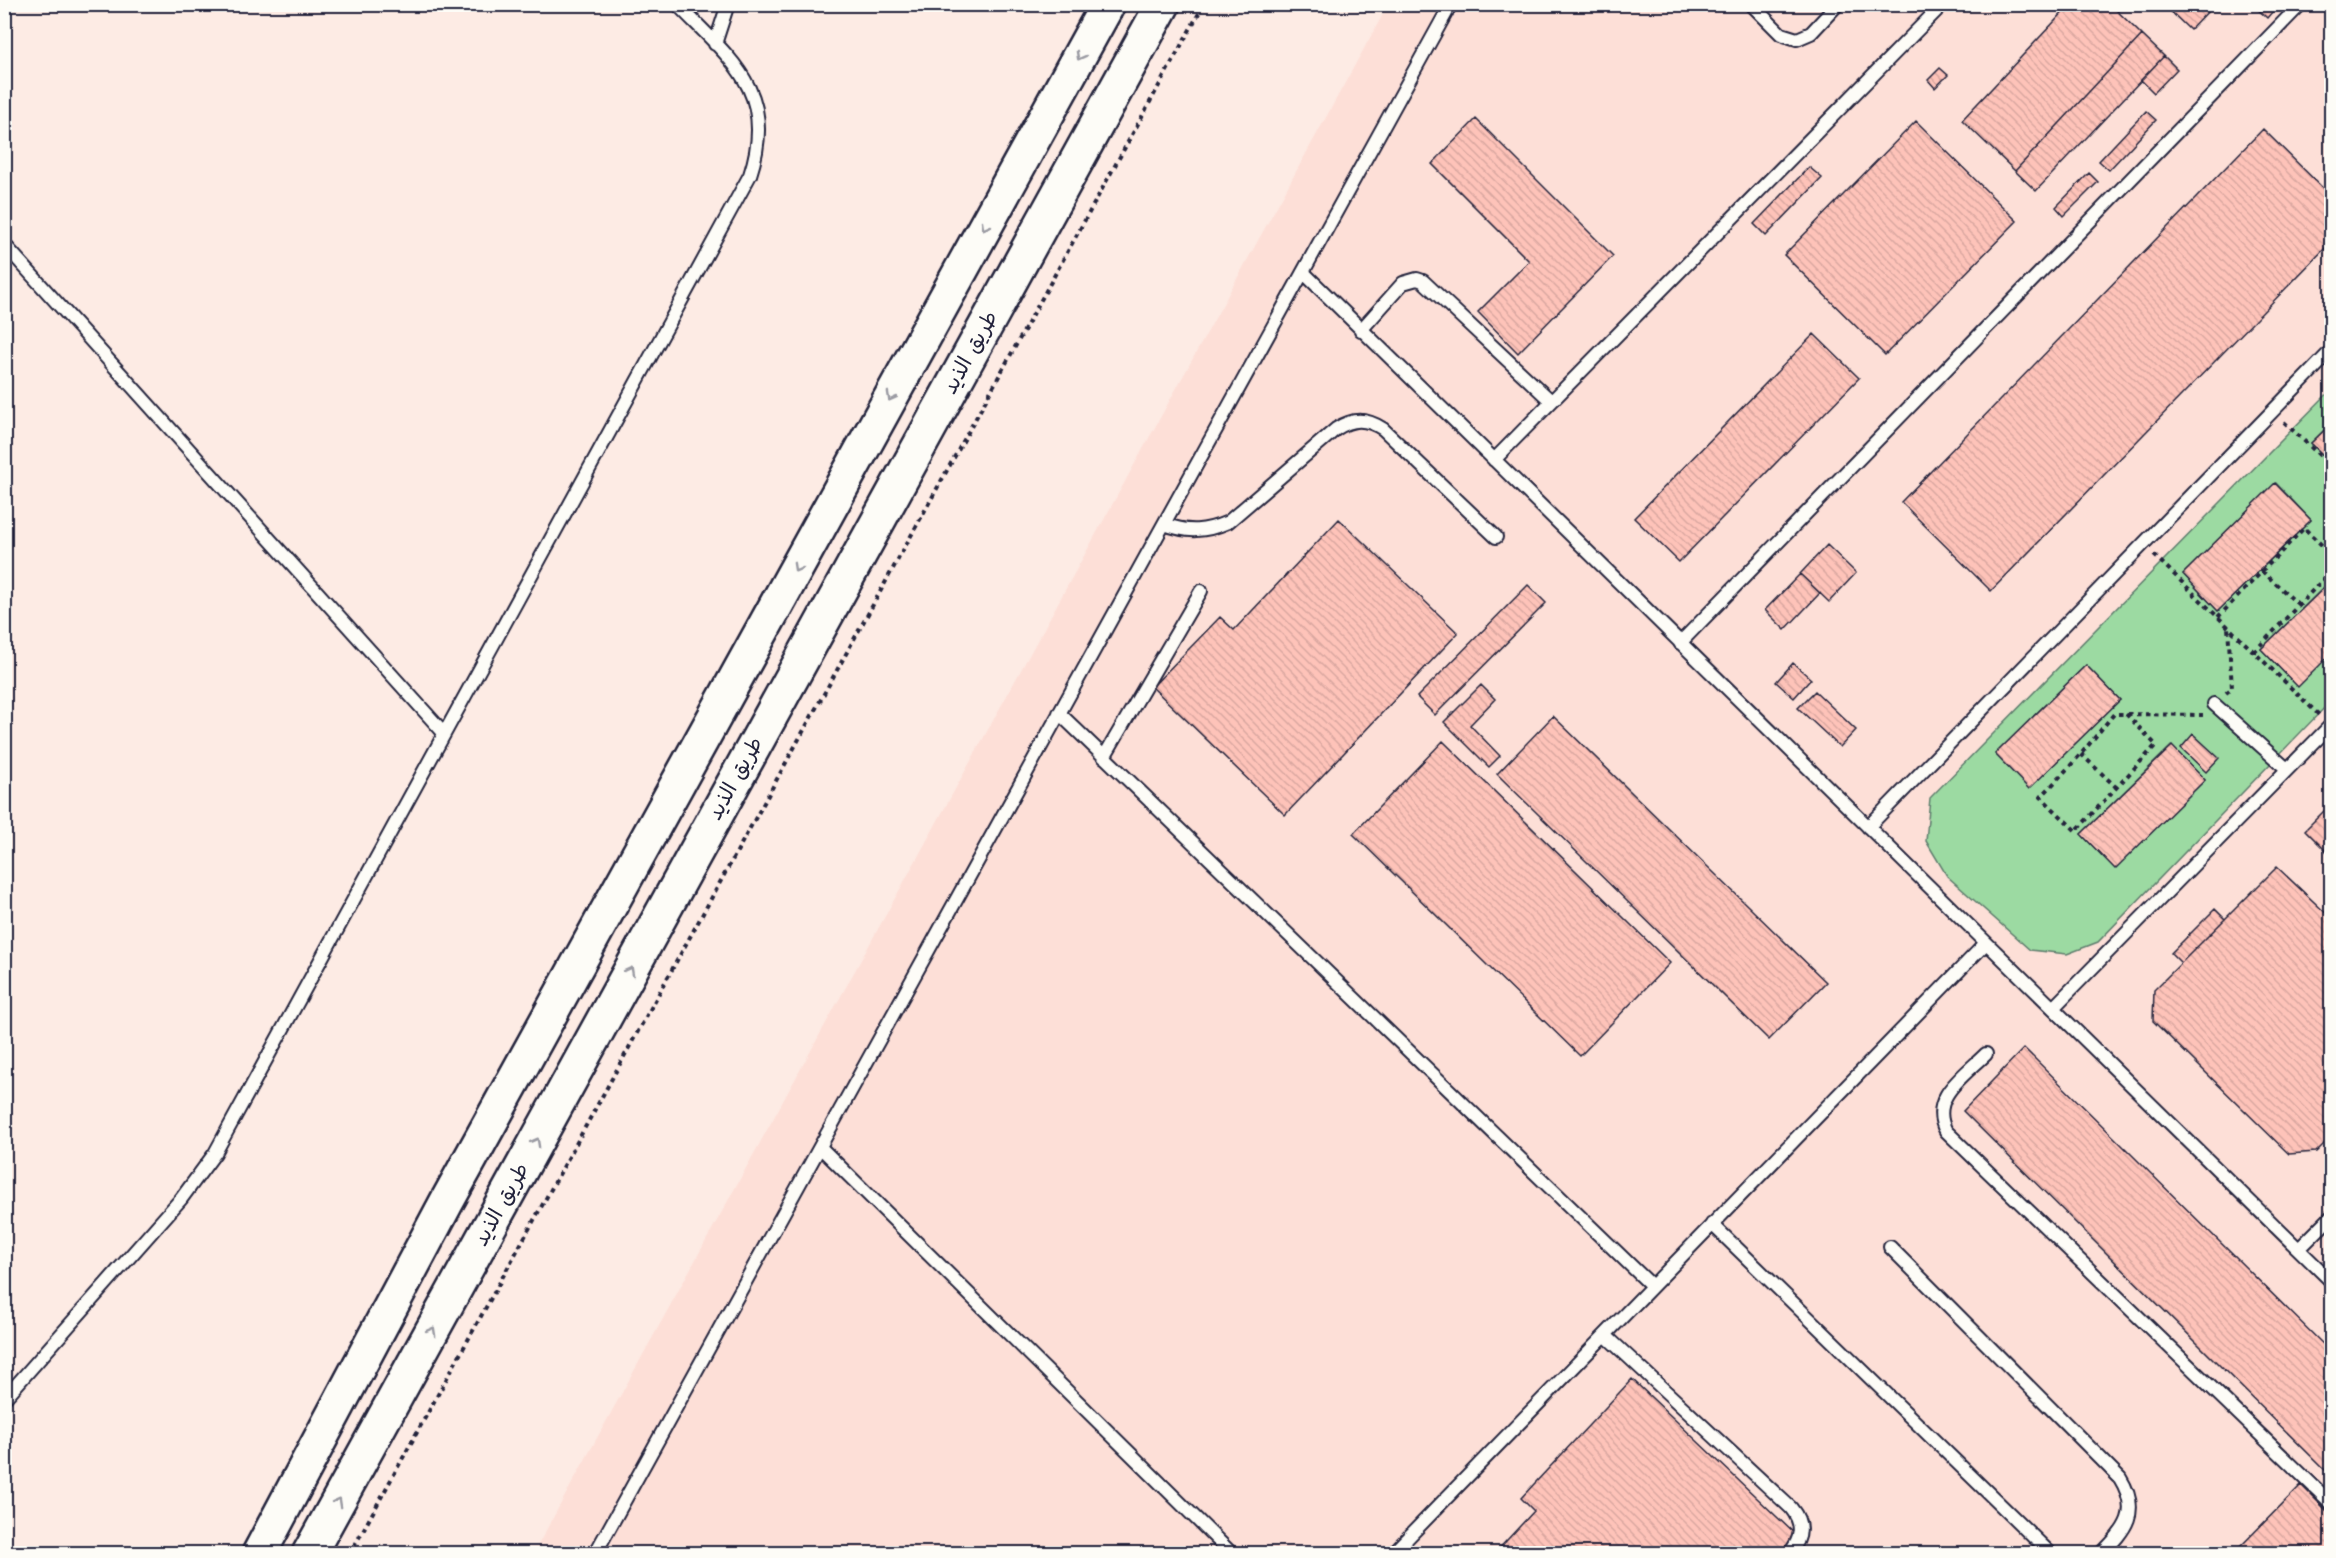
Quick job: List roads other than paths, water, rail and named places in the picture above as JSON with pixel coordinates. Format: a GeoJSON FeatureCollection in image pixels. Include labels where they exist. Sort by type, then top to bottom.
{"type":"FeatureCollection","features":[{"type":"Feature","properties":{"kind":"highway"},"geometry":{"type":"LineString","coordinates":[[259,1554],[446,1203],[1108,4]]}},
{"type":"Feature","properties":{"kind":"highway","name":"طريق الذيد"},"geometry":{"type":"LineString","coordinates":[[309,1554],[1163,4]]}},
{"type":"Feature","properties":{"kind":"lane"},"geometry":{"type":"LineString","coordinates":[[4,1399],[181,1199],[215,1153],[750,175],[758,138],[754,100],[741,73],[677,4]]}},
{"type":"Feature","properties":{"kind":"lane"},"geometry":{"type":"LineString","coordinates":[[715,44],[728,4]]}},
{"type":"Feature","properties":{"kind":"lane"},"geometry":{"type":"LineString","coordinates":[[595,1554],[1451,4]]}},
{"type":"Feature","properties":{"kind":"lane"},"geometry":{"type":"LineString","coordinates":[[1751,4],[1781,34],[1797,39],[1811,33],[1838,4]]}},
{"type":"Feature","properties":{"kind":"lane"},"geometry":{"type":"LineString","coordinates":[[1494,460],[1943,4]]}},
{"type":"Feature","properties":{"kind":"lane"},"geometry":{"type":"LineString","coordinates":[[1680,643],[2301,4]]}},
{"type":"Feature","properties":{"kind":"lane"},"geometry":{"type":"LineString","coordinates":[[4,244],[444,733]]}},
{"type":"Feature","properties":{"kind":"lane"},"geometry":{"type":"LineString","coordinates":[[1303,272],[2331,1281]]}},
{"type":"Feature","properties":{"kind":"lane"},"geometry":{"type":"LineString","coordinates":[[1361,330],[1403,283],[1417,279],[1423,281],[1551,402]]}},
{"type":"Feature","properties":{"kind":"lane"},"geometry":{"type":"LineString","coordinates":[[1868,827],[2331,350]]}},
{"type":"Feature","properties":{"kind":"lane"},"geometry":{"type":"LineString","coordinates":[[1164,524],[1180,530],[1196,532],[1213,529],[1228,522],[1336,429],[1347,422],[1360,420],[1372,422],[1383,429],[1496,537]]}},
{"type":"Feature","properties":{"kind":"lane"},"geometry":{"type":"LineString","coordinates":[[1104,757],[1201,591]]}},
{"type":"Feature","properties":{"kind":"lane"},"geometry":{"type":"LineString","coordinates":[[2214,704],[2287,769]]}},
{"type":"Feature","properties":{"kind":"lane"},"geometry":{"type":"LineString","coordinates":[[1059,713],[1652,1286]]}},
{"type":"Feature","properties":{"kind":"lane"},"geometry":{"type":"LineString","coordinates":[[2053,1008],[2331,725]]}},
{"type":"Feature","properties":{"kind":"lane"},"geometry":{"type":"LineString","coordinates":[[1392,1554],[1986,943]]}},
{"type":"Feature","properties":{"kind":"lane"},"geometry":{"type":"LineString","coordinates":[[1986,1054],[1942,1101],[1939,1112],[1946,1131],[2331,1504]]}},
{"type":"Feature","properties":{"kind":"lane"},"geometry":{"type":"LineString","coordinates":[[820,1147],[1232,1554]]}},
{"type":"Feature","properties":{"kind":"lane"},"geometry":{"type":"LineString","coordinates":[[2299,1250],[2331,1216]]}},
{"type":"Feature","properties":{"kind":"lane"},"geometry":{"type":"LineString","coordinates":[[1712,1224],[2050,1554]]}},
{"type":"Feature","properties":{"kind":"lane"},"geometry":{"type":"LineString","coordinates":[[1890,1247],[2120,1478],[2128,1491],[2131,1506],[2128,1522],[2120,1535],[2101,1554]]}},
{"type":"Feature","properties":{"kind":"lane"},"geometry":{"type":"LineString","coordinates":[[1605,1335],[1797,1515],[1800,1533],[1798,1542],[1789,1554]]}}]}
